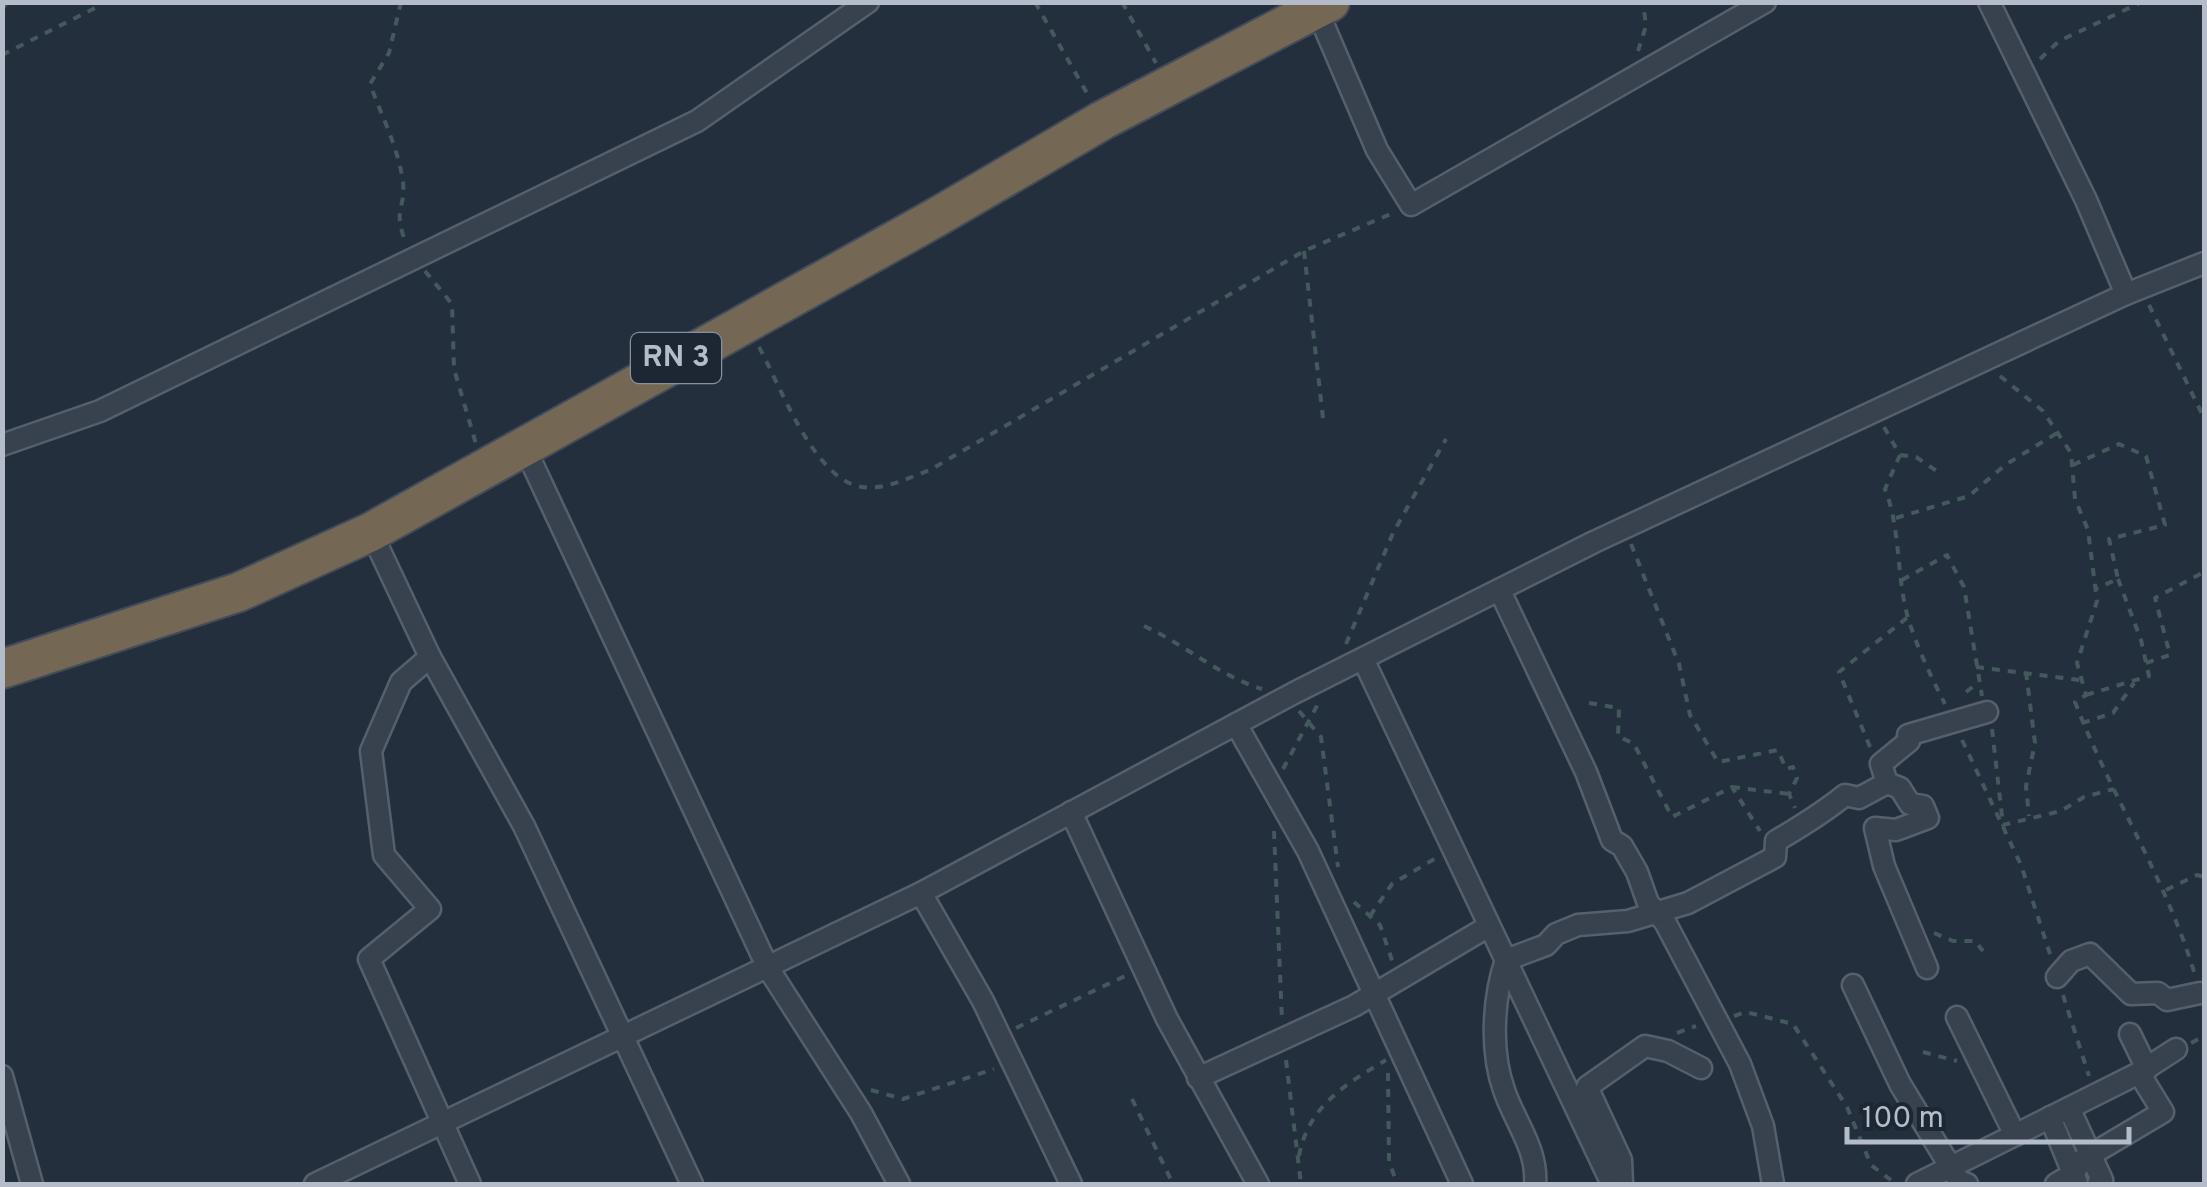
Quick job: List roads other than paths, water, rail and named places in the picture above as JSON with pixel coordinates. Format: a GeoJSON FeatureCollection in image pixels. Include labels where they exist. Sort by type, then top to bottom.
{"type":"FeatureCollection","features":[{"type":"Feature","properties":{"kind":"highway","name":"RN 3"},"geometry":{"type":"LineString","coordinates":[[2,669],[239,592],[370,532],[1103,120],[1323,6]]}},
{"type":"Feature","properties":{"kind":"street"},"geometry":{"type":"LineString","coordinates":[[2,445],[100,411],[148,389],[698,121],[868,2]]}},
{"type":"Feature","properties":{"kind":"street"},"geometry":{"type":"LineString","coordinates":[[1323,6],[1377,150],[1411,205],[1765,2]]}},
{"type":"Feature","properties":{"kind":"street"},"geometry":{"type":"LineString","coordinates":[[1989,2],[2134,290]]}},
{"type":"Feature","properties":{"kind":"street"},"geometry":{"type":"LineString","coordinates":[[315,1184],[342,1179],[444,1120],[920,892],[1236,724],[1624,529],[2134,290],[2204,264]]}},
{"type":"Feature","properties":{"kind":"street"},"geometry":{"type":"LineString","coordinates":[[522,444],[768,968],[862,1113],[899,1184]]}},
{"type":"Feature","properties":{"kind":"street"},"geometry":{"type":"LineString","coordinates":[[370,532],[430,657],[524,826],[692,1184]]}},
{"type":"Feature","properties":{"kind":"street"},"geometry":{"type":"LineString","coordinates":[[1500,590],[1586,772],[1612,840],[1622,846],[1637,872],[1654,916],[1665,922],[1754,1099],[1774,1171],[1773,1184]]}},
{"type":"Feature","properties":{"kind":"street"},"geometry":{"type":"LineString","coordinates":[[430,657],[402,682],[371,751],[384,855],[430,909],[369,959],[392,1019],[444,1120],[470,1184]]}},
{"type":"Feature","properties":{"kind":"street"},"geometry":{"type":"LineString","coordinates":[[1364,662],[1612,1184]]}},
{"type":"Feature","properties":{"kind":"street"},"geometry":{"type":"LineString","coordinates":[[1506,960],[1546,945],[1556,934],[1578,925],[1654,916],[1725,885],[1775,857],[1776,841],[1802,821],[1819,816],[1845,795],[1859,798],[1910,741],[1908,735],[1986,712]]}},
{"type":"Feature","properties":{"kind":"street"},"geometry":{"type":"LineString","coordinates":[[1236,724],[1308,851],[1462,1184]]}},
{"type":"Feature","properties":{"kind":"street"},"geometry":{"type":"LineString","coordinates":[[1884,773],[1910,804],[1923,806],[1928,818],[1896,830],[1875,828],[1909,930],[1927,968]]}},
{"type":"Feature","properties":{"kind":"street"},"geometry":{"type":"LineString","coordinates":[[1071,812],[1166,1019],[1258,1184]]}},
{"type":"Feature","properties":{"kind":"street"},"geometry":{"type":"LineString","coordinates":[[920,892],[983,1001],[1071,1184]]}},
{"type":"Feature","properties":{"kind":"street"},"geometry":{"type":"LineString","coordinates":[[1198,1078],[1375,993],[1489,926]]}},
{"type":"Feature","properties":{"kind":"street"},"geometry":{"type":"LineString","coordinates":[[2058,977],[2071,962],[2090,954],[2131,994],[2158,993],[2167,1000],[2200,993]]}},
{"type":"Feature","properties":{"kind":"street"},"geometry":{"type":"LineString","coordinates":[[1506,960],[1496,990],[1503,1090],[1522,1124],[1535,1184]]}},
{"type":"Feature","properties":{"kind":"street"},"geometry":{"type":"LineString","coordinates":[[1853,985],[1900,1084],[1952,1168],[1967,1184]]}},
{"type":"Feature","properties":{"kind":"street"},"geometry":{"type":"LineString","coordinates":[[1957,1017],[2015,1135]]}},
{"type":"Feature","properties":{"kind":"street"},"geometry":{"type":"LineString","coordinates":[[2069,1181],[2090,1156],[2163,1112],[2130,1034]]}},
{"type":"Feature","properties":{"kind":"street"},"geometry":{"type":"LineString","coordinates":[[1622,1184],[1620,1160],[1586,1087],[1645,1046],[1668,1051],[1701,1068]]}},
{"type":"Feature","properties":{"kind":"street"},"geometry":{"type":"LineString","coordinates":[[1918,1184],[2143,1071],[2176,1049]]}},
{"type":"Feature","properties":{"kind":"street"},"geometry":{"type":"LineString","coordinates":[[2,1076],[32,1184]]}},
{"type":"Feature","properties":{"kind":"street"},"geometry":{"type":"LineString","coordinates":[[2059,1113],[2090,1156],[2102,1180],[2098,1184]]}},
{"type":"Feature","properties":{"kind":"street"},"geometry":{"type":"LineString","coordinates":[[2059,1113],[2069,1181]]}}]}
